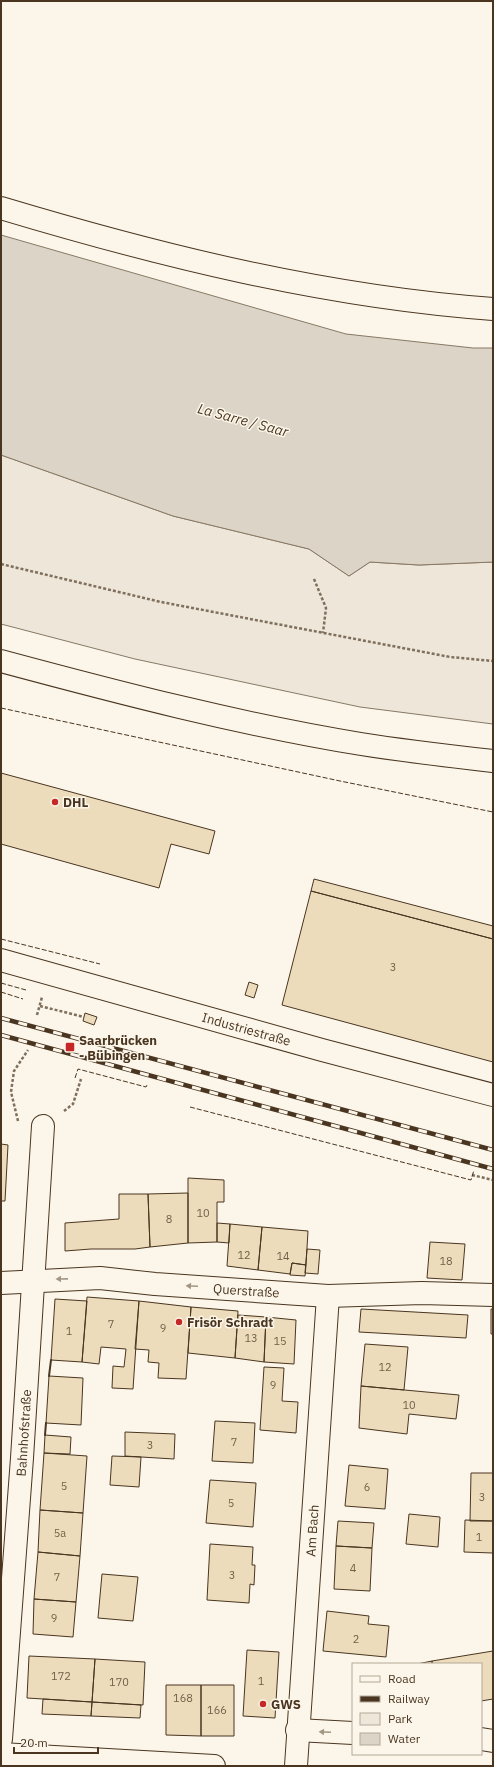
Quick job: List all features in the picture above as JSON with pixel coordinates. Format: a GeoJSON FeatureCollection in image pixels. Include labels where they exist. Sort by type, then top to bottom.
{"type":"FeatureCollection","features":[{"type":"Feature","properties":{"kind":"street"},"geometry":{"type":"LineString","coordinates":[[1,208],[97,237],[230,269],[365,295],[493,309]]}},
{"type":"Feature","properties":{"kind":"street"},"geometry":{"type":"LineString","coordinates":[[1,661],[129,695],[271,727],[360,744],[493,761]]}},
{"type":"Feature","properties":{"kind":"street","name":"Industriestraße"},"geometry":{"type":"LineString","coordinates":[[1,960],[322,1050],[493,1095]]}},
{"type":"Feature","properties":{"kind":"street","name":"Bahnhofstraße"},"geometry":{"type":"LineString","coordinates":[[1,1739],[22,1458],[32,1280],[32,1125]]}},
{"type":"Feature","properties":{"kind":"street","name":"Querstraße"},"geometry":{"type":"LineString","coordinates":[[1,1283],[32,1280],[100,1278],[155,1284],[328,1296],[422,1292],[493,1294]]}},
{"type":"Feature","properties":{"kind":"street","name":"Am Bach"},"geometry":{"type":"LineString","coordinates":[[296,1766],[328,1296]]}},
{"type":"Feature","properties":{"kind":"street"},"geometry":{"type":"LineString","coordinates":[[298,1730],[352,1733]]}},
{"type":"Feature","properties":{"kind":"street"},"geometry":{"type":"LineString","coordinates":[[482,1739],[493,1741]]}},
{"type":"Feature","properties":{"kind":"street"},"geometry":{"type":"LineString","coordinates":[[1,1754],[48,1761],[214,1766]]}},
{"type":"Feature","properties":{"kind":"path"},"geometry":{"type":"LineString","coordinates":[[1,564],[161,602],[450,657],[493,661]]}},
{"type":"Feature","properties":{"kind":"path"},"geometry":{"type":"LineString","coordinates":[[314,579],[326,608],[323,632]]}},
{"type":"Feature","properties":{"kind":"path"},"geometry":{"type":"LineString","coordinates":[[37,1015],[42,995]]}},
{"type":"Feature","properties":{"kind":"path"},"geometry":{"type":"LineString","coordinates":[[40,1006],[84,1017]]}},
{"type":"Feature","properties":{"kind":"path"},"geometry":{"type":"LineString","coordinates":[[28,1050],[14,1072],[11,1092],[18,1124],[32,1125],[73,1104],[81,1079]]}},
{"type":"Feature","properties":{"kind":"path"},"geometry":{"type":"LineString","coordinates":[[472,1175],[493,1180]]}},
{"type":"Feature","properties":{"kind":"green space"},"geometry":{"type":"Polygon","coordinates":[[[1,455],[173,516],[309,549],[349,576],[370,562],[419,565],[493,562],[493,724],[360,707],[135,659],[1,624],[1,455]]]}},
{"type":"Feature","properties":{"kind":"water","name":"La Sarre / Saar"},"geometry":{"type":"Polygon","coordinates":[[[1,235],[346,334],[473,348],[493,348],[493,562],[419,565],[370,562],[349,576],[309,549],[173,516],[1,455],[1,235]]]}},
{"type":"Feature","properties":{"kind":"building","name":"DHL"},"geometry":{"type":"Polygon","coordinates":[[[1,773],[215,831],[209,854],[171,844],[159,888],[1,844],[1,773]]]}},
{"type":"Feature","properties":{"kind":"building"},"geometry":{"type":"Polygon","coordinates":[[[314,879],[493,926],[493,939],[311,891],[314,879]]]}},
{"type":"Feature","properties":{"kind":"building"},"geometry":{"type":"Polygon","coordinates":[[[311,891],[493,939],[493,1062],[282,1005],[311,891]]]}},
{"type":"Feature","properties":{"kind":"building"},"geometry":{"type":"Polygon","coordinates":[[[249,982],[258,985],[254,998],[245,995],[249,982]]]}},
{"type":"Feature","properties":{"kind":"building"},"geometry":{"type":"Polygon","coordinates":[[[85,1013],[97,1017],[94,1025],[83,1021],[85,1013]]]}},
{"type":"Feature","properties":{"kind":"building"},"geometry":{"type":"Polygon","coordinates":[[[1,1144],[8,1145],[5,1201],[1,1201],[1,1144]]]}},
{"type":"Feature","properties":{"kind":"building"},"geometry":{"type":"Polygon","coordinates":[[[188,1178],[224,1180],[224,1202],[217,1202],[217,1242],[188,1243],[188,1178]]]}},
{"type":"Feature","properties":{"kind":"building"},"geometry":{"type":"Polygon","coordinates":[[[188,1193],[188,1243],[150,1247],[148,1194],[188,1193]]]}},
{"type":"Feature","properties":{"kind":"building"},"geometry":{"type":"Polygon","coordinates":[[[119,1194],[148,1194],[150,1247],[135,1249],[91,1249],[65,1251],[65,1223],[119,1219],[119,1194]]]}},
{"type":"Feature","properties":{"kind":"building"},"geometry":{"type":"Polygon","coordinates":[[[217,1223],[230,1224],[229,1243],[217,1242],[217,1223]]]}},
{"type":"Feature","properties":{"kind":"building"},"geometry":{"type":"Polygon","coordinates":[[[230,1224],[262,1227],[258,1270],[227,1266],[230,1224]]]}},
{"type":"Feature","properties":{"kind":"building"},"geometry":{"type":"Polygon","coordinates":[[[262,1227],[308,1231],[306,1265],[292,1263],[290,1274],[258,1270],[262,1227]]]}},
{"type":"Feature","properties":{"kind":"building"},"geometry":{"type":"Polygon","coordinates":[[[430,1242],[465,1244],[462,1280],[427,1278],[430,1242]]]}},
{"type":"Feature","properties":{"kind":"building"},"geometry":{"type":"Polygon","coordinates":[[[307,1249],[320,1250],[318,1274],[305,1273],[307,1249]]]}},
{"type":"Feature","properties":{"kind":"building"},"geometry":{"type":"Polygon","coordinates":[[[292,1263],[306,1265],[305,1276],[290,1275],[292,1263]]]}},
{"type":"Feature","properties":{"kind":"building"},"geometry":{"type":"Polygon","coordinates":[[[87,1297],[139,1301],[133,1389],[112,1388],[113,1366],[124,1367],[126,1349],[101,1347],[99,1364],[82,1362],[87,1297]]]}},
{"type":"Feature","properties":{"kind":"building"},"geometry":{"type":"Polygon","coordinates":[[[55,1299],[87,1301],[82,1362],[51,1360],[55,1299]]]}},
{"type":"Feature","properties":{"kind":"building"},"geometry":{"type":"Polygon","coordinates":[[[139,1301],[191,1307],[186,1379],[158,1378],[159,1363],[148,1362],[149,1350],[135,1349],[139,1301]]]}},
{"type":"Feature","properties":{"kind":"building"},"geometry":{"type":"Polygon","coordinates":[[[191,1307],[238,1311],[235,1358],[188,1353],[191,1307]]]}},
{"type":"Feature","properties":{"kind":"building"},"geometry":{"type":"Polygon","coordinates":[[[361,1309],[468,1315],[466,1338],[359,1332],[361,1309]]]}},
{"type":"Feature","properties":{"kind":"building"},"geometry":{"type":"Polygon","coordinates":[[[491,1309],[493,1309],[493,1334],[491,1334],[491,1309]]]}},
{"type":"Feature","properties":{"kind":"building"},"geometry":{"type":"Polygon","coordinates":[[[238,1315],[266,1317],[264,1362],[235,1358],[238,1315]]]}},
{"type":"Feature","properties":{"kind":"building"},"geometry":{"type":"Polygon","coordinates":[[[266,1317],[296,1320],[294,1364],[264,1362],[266,1317]]]}},
{"type":"Feature","properties":{"kind":"building"},"geometry":{"type":"Polygon","coordinates":[[[365,1344],[408,1347],[404,1390],[361,1386],[365,1344]]]}},
{"type":"Feature","properties":{"kind":"building"},"geometry":{"type":"Polygon","coordinates":[[[264,1367],[284,1368],[282,1401],[298,1402],[296,1433],[260,1430],[264,1367]]]}},
{"type":"Feature","properties":{"kind":"building"},"geometry":{"type":"Polygon","coordinates":[[[49,1376],[83,1378],[81,1425],[46,1423],[49,1376]]]}},
{"type":"Feature","properties":{"kind":"building"},"geometry":{"type":"Polygon","coordinates":[[[361,1386],[459,1395],[456,1419],[409,1414],[407,1434],[359,1428],[361,1386]]]}},
{"type":"Feature","properties":{"kind":"building"},"geometry":{"type":"Polygon","coordinates":[[[215,1421],[255,1423],[253,1463],[212,1461],[215,1421]]]}},
{"type":"Feature","properties":{"kind":"building"},"geometry":{"type":"Polygon","coordinates":[[[125,1432],[175,1434],[174,1459],[125,1456],[125,1432]]]}},
{"type":"Feature","properties":{"kind":"building"},"geometry":{"type":"Polygon","coordinates":[[[45,1435],[71,1437],[70,1454],[44,1453],[45,1435]]]}},
{"type":"Feature","properties":{"kind":"building"},"geometry":{"type":"Polygon","coordinates":[[[44,1453],[87,1456],[83,1513],[40,1510],[44,1453]]]}},
{"type":"Feature","properties":{"kind":"building"},"geometry":{"type":"Polygon","coordinates":[[[112,1456],[141,1457],[139,1487],[110,1485],[112,1456]]]}},
{"type":"Feature","properties":{"kind":"building"},"geometry":{"type":"Polygon","coordinates":[[[349,1465],[388,1469],[385,1509],[345,1506],[349,1465]]]}},
{"type":"Feature","properties":{"kind":"building"},"geometry":{"type":"Polygon","coordinates":[[[471,1473],[493,1473],[493,1521],[470,1521],[471,1473]]]}},
{"type":"Feature","properties":{"kind":"building"},"geometry":{"type":"Polygon","coordinates":[[[210,1480],[256,1483],[253,1527],[206,1523],[210,1480]]]}},
{"type":"Feature","properties":{"kind":"building"},"geometry":{"type":"Polygon","coordinates":[[[40,1510],[83,1513],[80,1556],[38,1552],[40,1510]]]}},
{"type":"Feature","properties":{"kind":"building"},"geometry":{"type":"Polygon","coordinates":[[[409,1514],[440,1517],[438,1547],[406,1544],[409,1514]]]}},
{"type":"Feature","properties":{"kind":"building"},"geometry":{"type":"Polygon","coordinates":[[[465,1520],[493,1521],[493,1553],[464,1552],[465,1520]]]}},
{"type":"Feature","properties":{"kind":"building"},"geometry":{"type":"Polygon","coordinates":[[[338,1521],[374,1523],[372,1548],[336,1546],[338,1521]]]}},
{"type":"Feature","properties":{"kind":"building"},"geometry":{"type":"Polygon","coordinates":[[[210,1544],[253,1547],[252,1565],[255,1565],[254,1585],[250,1584],[249,1603],[207,1600],[210,1544]]]}},
{"type":"Feature","properties":{"kind":"building"},"geometry":{"type":"Polygon","coordinates":[[[336,1546],[372,1548],[370,1591],[334,1589],[336,1546]]]}},
{"type":"Feature","properties":{"kind":"building"},"geometry":{"type":"Polygon","coordinates":[[[38,1552],[80,1556],[76,1602],[34,1599],[38,1552]]]}},
{"type":"Feature","properties":{"kind":"building"},"geometry":{"type":"Polygon","coordinates":[[[102,1574],[138,1577],[133,1621],[98,1618],[102,1574]]]}},
{"type":"Feature","properties":{"kind":"building"},"geometry":{"type":"Polygon","coordinates":[[[34,1599],[76,1602],[73,1637],[33,1634],[34,1599]]]}},
{"type":"Feature","properties":{"kind":"building"},"geometry":{"type":"Polygon","coordinates":[[[327,1611],[369,1616],[368,1624],[389,1626],[386,1657],[323,1651],[327,1611]]]}},
{"type":"Feature","properties":{"kind":"building"},"geometry":{"type":"Polygon","coordinates":[[[247,1650],[279,1652],[275,1718],[243,1716],[247,1650]]]}},
{"type":"Feature","properties":{"kind":"building"},"geometry":{"type":"Polygon","coordinates":[[[493,1651],[493,1699],[482,1701],[482,1663],[432,1663],[432,1661],[493,1651]]]}},
{"type":"Feature","properties":{"kind":"building"},"geometry":{"type":"Polygon","coordinates":[[[29,1656],[95,1659],[92,1702],[27,1698],[29,1656]]]}},
{"type":"Feature","properties":{"kind":"building"},"geometry":{"type":"Polygon","coordinates":[[[95,1659],[145,1662],[143,1705],[92,1702],[95,1659]]]}},
{"type":"Feature","properties":{"kind":"building"},"geometry":{"type":"Polygon","coordinates":[[[166,1685],[201,1685],[201,1736],[166,1735],[166,1685]]]}},
{"type":"Feature","properties":{"kind":"building"},"geometry":{"type":"Polygon","coordinates":[[[201,1685],[234,1685],[234,1736],[201,1736],[201,1685]]]}},
{"type":"Feature","properties":{"kind":"building"},"geometry":{"type":"Polygon","coordinates":[[[43,1699],[92,1702],[91,1716],[42,1714],[43,1699]]]}},
{"type":"Feature","properties":{"kind":"building"},"geometry":{"type":"Polygon","coordinates":[[[92,1702],[141,1705],[140,1718],[91,1716],[92,1702]]]}},
{"type":"Feature","properties":{"kind":"railway"},"geometry":{"type":"LineString","coordinates":[[1,1018],[493,1150]]}},
{"type":"Feature","properties":{"kind":"railway"},"geometry":{"type":"LineString","coordinates":[[1,1035],[493,1169]]}},
{"type":"Feature","properties":{"kind":"fence"},"geometry":{"type":"LineString","coordinates":[[1,708],[340,781],[493,812]]}},
{"type":"Feature","properties":{"kind":"fence"},"geometry":{"type":"LineString","coordinates":[[1,939],[100,964]]}},
{"type":"Feature","properties":{"kind":"fence"},"geometry":{"type":"LineString","coordinates":[[1,983],[26,990]]}},
{"type":"Feature","properties":{"kind":"fence"},"geometry":{"type":"LineString","coordinates":[[1,992],[23,999]]}},
{"type":"Feature","properties":{"kind":"fence"},"geometry":{"type":"LineString","coordinates":[[75,1078],[78,1069],[146,1087],[147,1085]]}},
{"type":"Feature","properties":{"kind":"fence"},"geometry":{"type":"LineString","coordinates":[[190,1107],[471,1180],[474,1170]]}},
{"type":"Feature","properties":{"kind":"wall"},"geometry":{"type":"LineString","coordinates":[[49,1376],[51,1360]]}},
{"type":"Feature","properties":{"kind":"wall"},"geometry":{"type":"LineString","coordinates":[[45,1435],[46,1423]]}},
{"type":"Feature","properties":{"kind":"place","name":"DHL"},"geometry":{"type":"Point","coordinates":[55,802]}},
{"type":"Feature","properties":{"kind":"place","name":"Saarbrücken - Bübingen"},"geometry":{"type":"Point","coordinates":[70,1047]}},
{"type":"Feature","properties":{"kind":"place","name":"Frisör Schradt"},"geometry":{"type":"Point","coordinates":[179,1322]}},
{"type":"Feature","properties":{"kind":"place","name":"GWS"},"geometry":{"type":"Point","coordinates":[263,1704]}}]}
